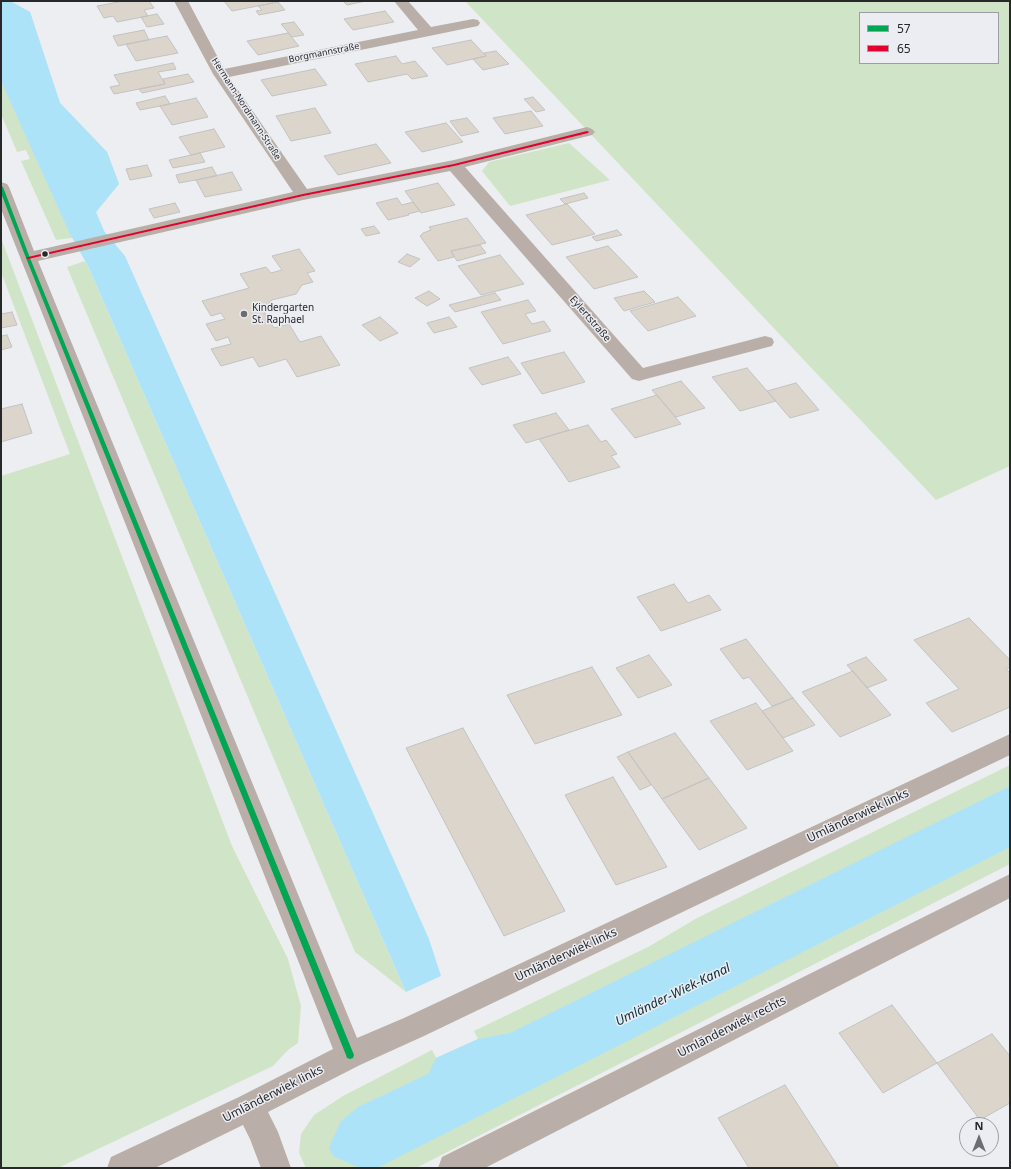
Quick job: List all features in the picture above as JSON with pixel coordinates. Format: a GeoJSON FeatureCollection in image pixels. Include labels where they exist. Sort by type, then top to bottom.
{"type":"FeatureCollection","features":[{"type":"Feature","properties":{"kind":"street","name":"Hermann-Nordmann-Straße"},"geometry":{"type":"LineString","coordinates":[[181,1],[220,74],[303,195]]}},
{"type":"Feature","properties":{"kind":"street"},"geometry":{"type":"LineString","coordinates":[[401,1],[428,33]]}},
{"type":"Feature","properties":{"kind":"street","name":"Borgmannstraße"},"geometry":{"type":"LineString","coordinates":[[220,74],[473,23]]}},
{"type":"Feature","properties":{"kind":"street"},"geometry":{"type":"LineString","coordinates":[[28,258],[303,195],[454,165],[587,132]]}},
{"type":"Feature","properties":{"kind":"street","name":"Eylertstraße"},"geometry":{"type":"LineString","coordinates":[[454,165],[639,375],[765,342]]}},
{"type":"Feature","properties":{"kind":"street"},"geometry":{"type":"LineString","coordinates":[[1,186],[28,258],[350,1055]]}},
{"type":"Feature","properties":{"kind":"street","name":"Umländerwiek links"},"geometry":{"type":"LineString","coordinates":[[122,1168],[249,1107],[350,1055],[421,1024],[1010,744]]}},
{"type":"Feature","properties":{"kind":"street","name":"Umländerwiek rechts"},"geometry":{"type":"LineString","coordinates":[[453,1168],[1010,885]]}},
{"type":"Feature","properties":{"kind":"street"},"geometry":{"type":"LineString","coordinates":[[249,1107],[263,1132],[276,1168]]}},
{"type":"Feature","properties":{"kind":"green space"},"geometry":{"type":"Polygon","coordinates":[[[1,1],[10,1],[30,12],[60,103],[107,152],[119,184],[96,212],[104,231],[56,240],[21,161],[30,159],[26,150],[17,152],[1,114],[1,1]]]}},
{"type":"Feature","properties":{"kind":"green space"},"geometry":{"type":"Polygon","coordinates":[[[465,1],[1010,1],[1010,466],[936,500],[465,1]]]}},
{"type":"Feature","properties":{"kind":"green space"},"geometry":{"type":"Polygon","coordinates":[[[569,143],[610,180],[510,206],[482,171],[489,162],[569,143]]]}},
{"type":"Feature","properties":{"kind":"green space"},"geometry":{"type":"Polygon","coordinates":[[[1,238],[232,846],[288,959],[301,1006],[298,1043],[288,1050],[273,1066],[58,1168],[1,1168],[1,476],[70,454],[1,272],[1,238]]]}},
{"type":"Feature","properties":{"kind":"green space"},"geometry":{"type":"Polygon","coordinates":[[[85,261],[406,992],[355,952],[67,267],[85,261]]]}},
{"type":"Feature","properties":{"kind":"green space"},"geometry":{"type":"Polygon","coordinates":[[[1010,765],[1010,864],[416,1168],[306,1168],[299,1153],[301,1134],[314,1115],[343,1096],[432,1050],[436,1058],[478,1039],[474,1031],[648,947],[697,918],[1010,765]]]}},
{"type":"Feature","properties":{"kind":"water"},"geometry":{"type":"Polygon","coordinates":[[[1,1],[10,1],[30,12],[60,103],[107,152],[119,184],[96,212],[104,231],[125,256],[429,939],[441,976],[406,992],[88,266],[70,234],[1,81],[1,1]]]}},
{"type":"Feature","properties":{"kind":"water","name":"Umländer-Wiek-Kanal"},"geometry":{"type":"Polygon","coordinates":[[[1010,786],[1010,847],[377,1168],[360,1168],[333,1156],[329,1147],[341,1121],[358,1107],[428,1074],[436,1058],[478,1039],[510,1033],[1010,786]]]}},
{"type":"Feature","properties":{"kind":"building"},"geometry":{"type":"Polygon","coordinates":[[[124,1],[149,1],[154,8],[144,10],[148,16],[117,22],[113,16],[104,18],[97,6],[124,1]]]}},
{"type":"Feature","properties":{"kind":"building"},"geometry":{"type":"Polygon","coordinates":[[[224,1],[271,1],[273,3],[232,11],[224,1]]]}},
{"type":"Feature","properties":{"kind":"building"},"geometry":{"type":"Polygon","coordinates":[[[343,1],[366,1],[347,5],[343,1]]]}},
{"type":"Feature","properties":{"kind":"building"},"geometry":{"type":"Polygon","coordinates":[[[278,2],[285,10],[259,15],[256,11],[262,10],[258,6],[278,2]]]}},
{"type":"Feature","properties":{"kind":"building"},"geometry":{"type":"Polygon","coordinates":[[[385,11],[394,22],[353,30],[344,19],[385,11]]]}},
{"type":"Feature","properties":{"kind":"building"},"geometry":{"type":"Polygon","coordinates":[[[157,14],[164,24],[147,27],[141,17],[157,14]]]}},
{"type":"Feature","properties":{"kind":"building"},"geometry":{"type":"Polygon","coordinates":[[[294,22],[304,35],[292,37],[281,24],[294,22]]]}},
{"type":"Feature","properties":{"kind":"building"},"geometry":{"type":"Polygon","coordinates":[[[144,30],[149,40],[118,46],[113,36],[144,30]]]}},
{"type":"Feature","properties":{"kind":"building"},"geometry":{"type":"Polygon","coordinates":[[[288,33],[299,46],[258,55],[247,41],[288,33]]]}},
{"type":"Feature","properties":{"kind":"building"},"geometry":{"type":"Polygon","coordinates":[[[167,36],[178,53],[136,61],[126,44],[167,36]]]}},
{"type":"Feature","properties":{"kind":"building"},"geometry":{"type":"Polygon","coordinates":[[[471,40],[486,56],[447,65],[432,48],[471,40]]]}},
{"type":"Feature","properties":{"kind":"building"},"geometry":{"type":"Polygon","coordinates":[[[496,51],[509,64],[483,70],[473,59],[486,56],[484,53],[496,51]]]}},
{"type":"Feature","properties":{"kind":"building"},"geometry":{"type":"Polygon","coordinates":[[[396,56],[402,64],[415,61],[428,76],[412,79],[407,74],[368,82],[355,64],[396,56]]]}},
{"type":"Feature","properties":{"kind":"building"},"geometry":{"type":"Polygon","coordinates":[[[173,63],[176,69],[158,72],[165,84],[114,94],[110,87],[120,85],[114,75],[173,63]]]}},
{"type":"Feature","properties":{"kind":"building"},"geometry":{"type":"Polygon","coordinates":[[[315,69],[327,85],[272,96],[261,80],[315,69]]]}},
{"type":"Feature","properties":{"kind":"building"},"geometry":{"type":"Polygon","coordinates":[[[188,74],[194,82],[142,93],[139,89],[165,84],[163,79],[188,74]]]}},
{"type":"Feature","properties":{"kind":"building"},"geometry":{"type":"Polygon","coordinates":[[[165,96],[170,104],[140,110],[136,103],[165,96]]]}},
{"type":"Feature","properties":{"kind":"building"},"geometry":{"type":"Polygon","coordinates":[[[533,97],[545,110],[536,112],[524,99],[533,97]]]}},
{"type":"Feature","properties":{"kind":"building"},"geometry":{"type":"Polygon","coordinates":[[[196,98],[208,117],[172,125],[160,106],[196,98]]]}},
{"type":"Feature","properties":{"kind":"building"},"geometry":{"type":"Polygon","coordinates":[[[315,108],[331,133],[291,141],[276,116],[315,108]]]}},
{"type":"Feature","properties":{"kind":"building"},"geometry":{"type":"Polygon","coordinates":[[[531,111],[543,126],[505,134],[493,118],[531,111]]]}},
{"type":"Feature","properties":{"kind":"building"},"geometry":{"type":"Polygon","coordinates":[[[467,118],[479,132],[461,136],[450,121],[467,118]]]}},
{"type":"Feature","properties":{"kind":"building"},"geometry":{"type":"Polygon","coordinates":[[[446,123],[463,142],[422,152],[405,132],[446,123]]]}},
{"type":"Feature","properties":{"kind":"building"},"geometry":{"type":"Polygon","coordinates":[[[214,129],[225,147],[191,155],[179,137],[214,129]]]}},
{"type":"Feature","properties":{"kind":"building"},"geometry":{"type":"Polygon","coordinates":[[[376,144],[391,163],[338,175],[324,156],[376,144]]]}},
{"type":"Feature","properties":{"kind":"building"},"geometry":{"type":"Polygon","coordinates":[[[200,153],[205,162],[173,168],[169,160],[200,153]]]}},
{"type":"Feature","properties":{"kind":"building"},"geometry":{"type":"Polygon","coordinates":[[[147,165],[152,176],[130,180],[126,169],[147,165]]]}},
{"type":"Feature","properties":{"kind":"building"},"geometry":{"type":"Polygon","coordinates":[[[212,167],[217,176],[179,183],[176,175],[212,167]]]}},
{"type":"Feature","properties":{"kind":"building"},"geometry":{"type":"Polygon","coordinates":[[[232,172],[242,190],[205,197],[196,180],[232,172]]]}},
{"type":"Feature","properties":{"kind":"building"},"geometry":{"type":"Polygon","coordinates":[[[438,183],[455,205],[421,213],[405,191],[438,183]]]}},
{"type":"Feature","properties":{"kind":"building"},"geometry":{"type":"Polygon","coordinates":[[[584,193],[588,198],[565,204],[560,199],[584,193]]]}},
{"type":"Feature","properties":{"kind":"building"},"geometry":{"type":"Polygon","coordinates":[[[397,198],[402,205],[413,202],[420,211],[388,220],[376,203],[397,198]]]}},
{"type":"Feature","properties":{"kind":"building"},"geometry":{"type":"Polygon","coordinates":[[[175,203],[180,212],[154,218],[149,209],[175,203]]]}},
{"type":"Feature","properties":{"kind":"building"},"geometry":{"type":"Polygon","coordinates":[[[567,204],[595,234],[552,245],[526,215],[567,204]]]}},
{"type":"Feature","properties":{"kind":"building"},"geometry":{"type":"Polygon","coordinates":[[[467,218],[486,243],[451,251],[454,257],[438,261],[420,236],[431,230],[429,227],[467,218]]]}},
{"type":"Feature","properties":{"kind":"building"},"geometry":{"type":"Polygon","coordinates":[[[374,226],[380,233],[366,236],[361,229],[374,226]]]}},
{"type":"Feature","properties":{"kind":"building"},"geometry":{"type":"Polygon","coordinates":[[[617,230],[622,235],[596,241],[592,237],[617,230]]]}},
{"type":"Feature","properties":{"kind":"building"},"geometry":{"type":"Polygon","coordinates":[[[480,245],[486,253],[457,261],[451,251],[480,245]]]}},
{"type":"Feature","properties":{"kind":"building"},"geometry":{"type":"Polygon","coordinates":[[[608,246],[638,277],[594,289],[566,257],[608,246]]]}},
{"type":"Feature","properties":{"kind":"building","name":"Kindergarten St. Raphael"},"geometry":{"type":"Polygon","coordinates":[[[299,249],[315,271],[307,273],[313,282],[302,285],[296,294],[272,300],[263,310],[274,328],[289,324],[300,342],[321,336],[340,365],[297,377],[286,359],[259,367],[253,357],[221,366],[211,349],[231,344],[228,337],[216,341],[206,324],[225,319],[221,313],[211,316],[202,301],[249,288],[240,274],[266,267],[271,273],[282,270],[272,256],[299,249]]]}},
{"type":"Feature","properties":{"kind":"building"},"geometry":{"type":"Polygon","coordinates":[[[407,254],[420,259],[410,267],[398,262],[407,254]]]}},
{"type":"Feature","properties":{"kind":"building"},"geometry":{"type":"Polygon","coordinates":[[[500,255],[524,284],[481,295],[458,266],[500,255]]]}},
{"type":"Feature","properties":{"kind":"building"},"geometry":{"type":"Polygon","coordinates":[[[429,291],[440,299],[427,306],[415,298],[429,291]]]}},
{"type":"Feature","properties":{"kind":"building"},"geometry":{"type":"Polygon","coordinates":[[[644,291],[655,302],[624,311],[614,298],[644,291]]]}},
{"type":"Feature","properties":{"kind":"building"},"geometry":{"type":"Polygon","coordinates":[[[495,293],[501,300],[455,312],[449,305],[495,293]]]}},
{"type":"Feature","properties":{"kind":"building"},"geometry":{"type":"Polygon","coordinates":[[[678,297],[696,316],[648,331],[630,311],[678,297]]]}},
{"type":"Feature","properties":{"kind":"building"},"geometry":{"type":"Polygon","coordinates":[[[528,300],[536,311],[525,314],[532,324],[544,321],[551,331],[503,344],[481,312],[528,300]]]}},
{"type":"Feature","properties":{"kind":"building"},"geometry":{"type":"Polygon","coordinates":[[[12,312],[17,325],[1,328],[1,314],[12,312]]]}},
{"type":"Feature","properties":{"kind":"building"},"geometry":{"type":"Polygon","coordinates":[[[380,317],[398,333],[380,341],[362,325],[380,317]]]}},
{"type":"Feature","properties":{"kind":"building"},"geometry":{"type":"Polygon","coordinates":[[[449,317],[457,327],[434,333],[427,323],[449,317]]]}},
{"type":"Feature","properties":{"kind":"building"},"geometry":{"type":"Polygon","coordinates":[[[7,335],[12,347],[1,350],[1,336],[7,335]]]}},
{"type":"Feature","properties":{"kind":"building"},"geometry":{"type":"Polygon","coordinates":[[[564,352],[585,382],[542,394],[521,363],[564,352]]]}},
{"type":"Feature","properties":{"kind":"building"},"geometry":{"type":"Polygon","coordinates":[[[508,357],[521,374],[482,385],[469,368],[508,357]]]}},
{"type":"Feature","properties":{"kind":"building"},"geometry":{"type":"Polygon","coordinates":[[[747,368],[776,401],[740,411],[712,377],[747,368]]]}},
{"type":"Feature","properties":{"kind":"building"},"geometry":{"type":"Polygon","coordinates":[[[681,381],[705,408],[676,417],[652,390],[681,381]]]}},
{"type":"Feature","properties":{"kind":"building"},"geometry":{"type":"Polygon","coordinates":[[[796,383],[819,410],[790,418],[767,391],[796,383]]]}},
{"type":"Feature","properties":{"kind":"building"},"geometry":{"type":"Polygon","coordinates":[[[657,395],[681,424],[635,438],[611,409],[657,395]]]}},
{"type":"Feature","properties":{"kind":"building"},"geometry":{"type":"Polygon","coordinates":[[[22,404],[32,433],[1,442],[1,409],[22,404]]]}},
{"type":"Feature","properties":{"kind":"building"},"geometry":{"type":"Polygon","coordinates":[[[556,413],[569,430],[526,443],[513,425],[556,413]]]}},
{"type":"Feature","properties":{"kind":"building"},"geometry":{"type":"Polygon","coordinates":[[[588,425],[601,442],[606,440],[617,454],[611,456],[620,467],[569,482],[539,439],[588,425]]]}},
{"type":"Feature","properties":{"kind":"building"},"geometry":{"type":"Polygon","coordinates":[[[674,584],[688,603],[709,595],[721,610],[661,631],[637,597],[674,584]]]}},
{"type":"Feature","properties":{"kind":"building"},"geometry":{"type":"Polygon","coordinates":[[[969,618],[1010,660],[1010,667],[1006,669],[1010,673],[1010,707],[952,732],[926,703],[959,689],[914,640],[969,618]]]}},
{"type":"Feature","properties":{"kind":"building"},"geometry":{"type":"Polygon","coordinates":[[[746,639],[793,698],[772,706],[749,677],[743,679],[720,649],[746,639]]]}},
{"type":"Feature","properties":{"kind":"building"},"geometry":{"type":"Polygon","coordinates":[[[649,655],[672,685],[638,698],[616,668],[649,655]]]}},
{"type":"Feature","properties":{"kind":"building"},"geometry":{"type":"Polygon","coordinates":[[[866,657],[887,680],[867,688],[847,665],[866,657]]]}},
{"type":"Feature","properties":{"kind":"building"},"geometry":{"type":"Polygon","coordinates":[[[592,667],[622,715],[535,744],[507,695],[592,667]]]}},
{"type":"Feature","properties":{"kind":"building"},"geometry":{"type":"Polygon","coordinates":[[[853,671],[891,715],[840,737],[802,692],[853,671]]]}},
{"type":"Feature","properties":{"kind":"building"},"geometry":{"type":"Polygon","coordinates":[[[793,698],[815,725],[783,738],[762,711],[793,698]]]}},
{"type":"Feature","properties":{"kind":"building"},"geometry":{"type":"Polygon","coordinates":[[[756,703],[793,751],[747,770],[710,721],[756,703]]]}},
{"type":"Feature","properties":{"kind":"building"},"geometry":{"type":"Polygon","coordinates":[[[463,728],[565,911],[504,936],[406,748],[463,728]]]}},
{"type":"Feature","properties":{"kind":"building"},"geometry":{"type":"Polygon","coordinates":[[[675,733],[709,778],[662,799],[628,752],[675,733]]]}},
{"type":"Feature","properties":{"kind":"building"},"geometry":{"type":"Polygon","coordinates":[[[628,752],[651,785],[640,790],[617,757],[628,752]]]}},
{"type":"Feature","properties":{"kind":"building"},"geometry":{"type":"Polygon","coordinates":[[[613,777],[667,867],[616,885],[565,795],[613,777]]]}},
{"type":"Feature","properties":{"kind":"building"},"geometry":{"type":"Polygon","coordinates":[[[709,778],[747,828],[699,850],[662,799],[709,778]]]}},
{"type":"Feature","properties":{"kind":"building"},"geometry":{"type":"Polygon","coordinates":[[[892,1005],[937,1063],[883,1093],[839,1033],[892,1005]]]}},
{"type":"Feature","properties":{"kind":"building"},"geometry":{"type":"Polygon","coordinates":[[[992,1034],[1010,1056],[1010,1103],[985,1117],[978,1117],[937,1063],[992,1034]]]}},
{"type":"Feature","properties":{"kind":"building"},"geometry":{"type":"Polygon","coordinates":[[[785,1085],[839,1168],[749,1168],[718,1118],[785,1085]]]}},
{"type":"Feature","properties":{"kind":"transit line","name":"65"},"geometry":{"type":"LineString","coordinates":[[28,258],[303,195],[454,165],[587,132]]}},
{"type":"Feature","properties":{"kind":"transit line","name":"57"},"geometry":{"type":"LineString","coordinates":[[1,187],[28,258],[350,1055]]}},
{"type":"Feature","properties":{"kind":"place","name":"Kindergarten St. Raphael"},"geometry":{"type":"Point","coordinates":[244,314]}}]}
